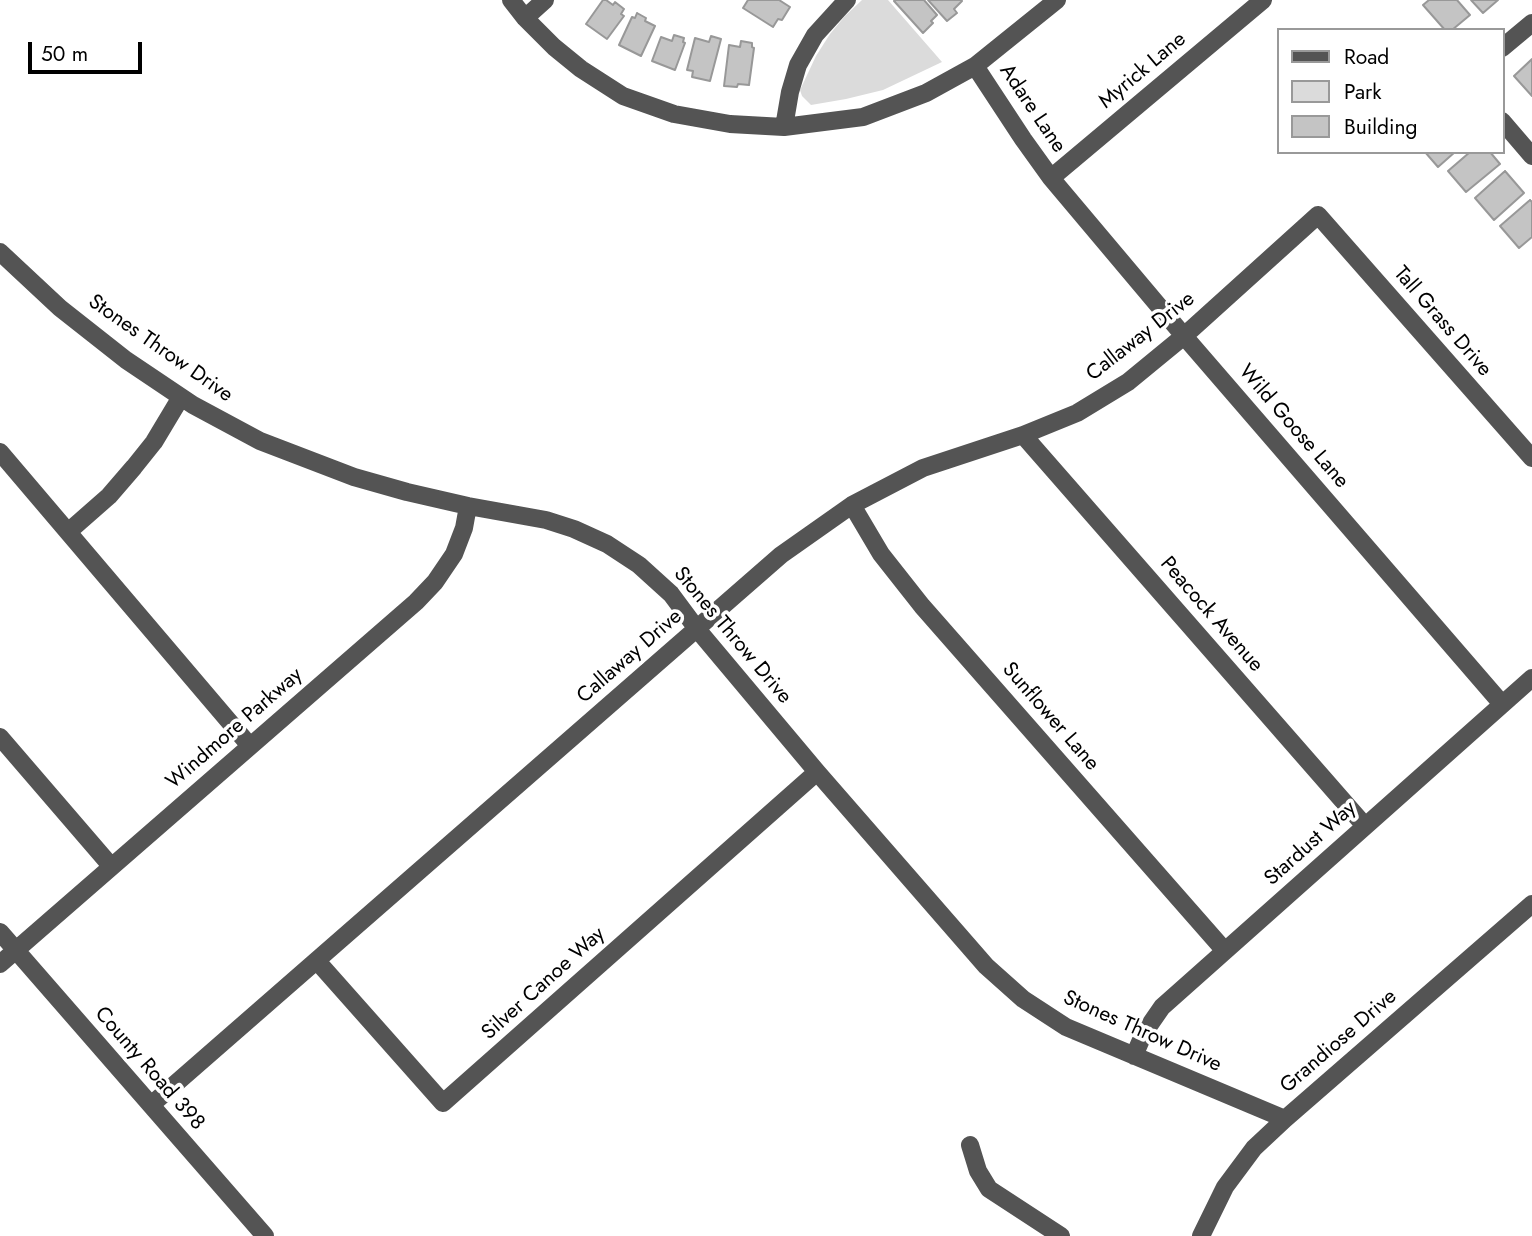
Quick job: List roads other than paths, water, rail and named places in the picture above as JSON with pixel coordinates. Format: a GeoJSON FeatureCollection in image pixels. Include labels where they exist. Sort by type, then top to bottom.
{"type":"FeatureCollection","features":[{"type":"Feature","properties":{"kind":"street"},"geometry":{"type":"LineString","coordinates":[[511,0],[554,47],[581,69],[623,96],[674,114],[730,124],[784,127],[863,117],[926,93],[975,66],[1058,0]]}},
{"type":"Feature","properties":{"kind":"street"},"geometry":{"type":"LineString","coordinates":[[525,18],[545,0]]}},
{"type":"Feature","properties":{"kind":"street"},"geometry":{"type":"LineString","coordinates":[[784,127],[798,65],[815,35],[847,0]]}},
{"type":"Feature","properties":{"kind":"street","name":"Myrick Lane"},"geometry":{"type":"LineString","coordinates":[[1051,178],[1264,0]]}},
{"type":"Feature","properties":{"kind":"street"},"geometry":{"type":"LineString","coordinates":[[1504,46],[1532,23]]}},
{"type":"Feature","properties":{"kind":"street","name":"Adare Lane"},"geometry":{"type":"LineString","coordinates":[[975,66],[1051,178]]}},
{"type":"Feature","properties":{"kind":"street"},"geometry":{"type":"LineString","coordinates":[[1504,123],[1532,156]]}},
{"type":"Feature","properties":{"kind":"street","name":"Wild Goose Lane"},"geometry":{"type":"LineString","coordinates":[[1051,178],[1502,704]]}},
{"type":"Feature","properties":{"kind":"street","name":"Callaway Drive"},"geometry":{"type":"LineString","coordinates":[[151,1105],[781,555],[852,505],[923,468],[1023,435],[1077,413],[1128,382],[1184,336],[1318,215]]}},
{"type":"Feature","properties":{"kind":"street","name":"Tall Grass Drive"},"geometry":{"type":"LineString","coordinates":[[1318,215],[1532,458]]}},
{"type":"Feature","properties":{"kind":"street","name":"Stones Throw Drive"},"geometry":{"type":"LineString","coordinates":[[0,252],[60,308],[127,360],[181,397],[260,441],[354,477],[407,492],[546,520],[574,529],[607,544],[639,565],[671,594],[817,772],[986,966],[1023,999],[1066,1027],[1285,1119]]}},
{"type":"Feature","properties":{"kind":"street"},"geometry":{"type":"LineString","coordinates":[[68,532],[109,496],[134,467],[154,442],[181,397]]}},
{"type":"Feature","properties":{"kind":"street","name":"Peacock Avenue"},"geometry":{"type":"LineString","coordinates":[[1023,435],[1366,826]]}},
{"type":"Feature","properties":{"kind":"street"},"geometry":{"type":"LineString","coordinates":[[0,452],[250,746]]}},
{"type":"Feature","properties":{"kind":"street","name":"Sunflower Lane"},"geometry":{"type":"LineString","coordinates":[[852,505],[881,554],[922,606],[1225,951]]}},
{"type":"Feature","properties":{"kind":"street","name":"Windmore Parkway"},"geometry":{"type":"LineString","coordinates":[[0,964],[416,602],[435,582],[454,554],[464,528],[468,506]]}},
{"type":"Feature","properties":{"kind":"street","name":"Stardust Way"},"geometry":{"type":"LineString","coordinates":[[1134,1056],[1144,1033],[1162,1007],[1532,678]]}},
{"type":"Feature","properties":{"kind":"street"},"geometry":{"type":"LineString","coordinates":[[0,737],[111,866]]}},
{"type":"Feature","properties":{"kind":"street","name":"Silver Canoe Way"},"geometry":{"type":"LineString","coordinates":[[317,961],[443,1103],[817,772]]}},
{"type":"Feature","properties":{"kind":"street","name":"Grandiose Drive"},"geometry":{"type":"LineString","coordinates":[[1201,1236],[1225,1187],[1254,1148],[1532,904]]}},
{"type":"Feature","properties":{"kind":"street","name":"County Road 398"},"geometry":{"type":"LineString","coordinates":[[0,932],[265,1236]]}},
{"type":"Feature","properties":{"kind":"street"},"geometry":{"type":"LineString","coordinates":[[970,1145],[978,1171],[989,1189],[1061,1236]]}}]}
